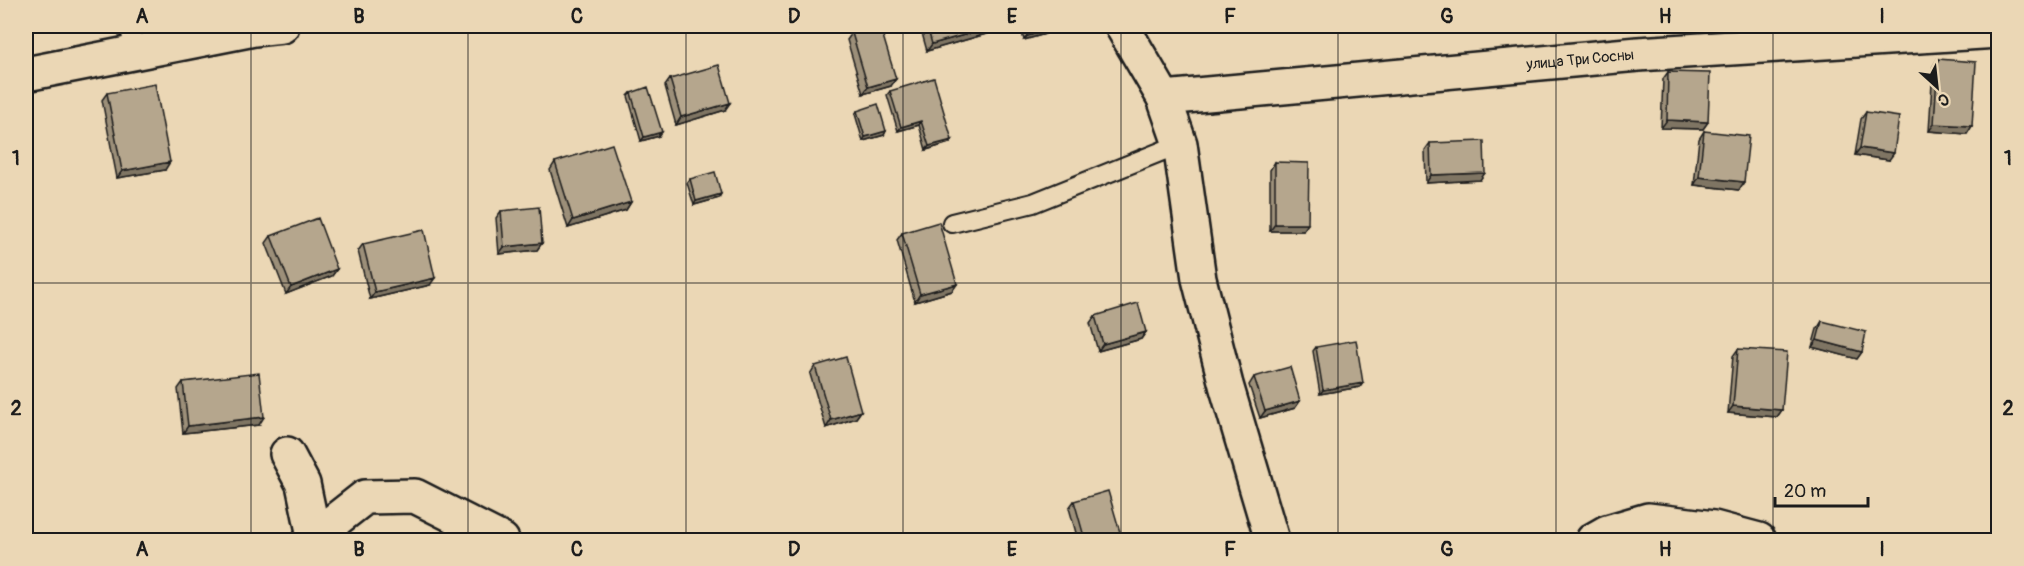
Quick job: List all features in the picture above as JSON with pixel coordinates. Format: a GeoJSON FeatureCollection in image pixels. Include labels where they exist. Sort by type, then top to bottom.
{"type":"FeatureCollection","features":[{"type":"Feature","properties":{"kind":"street"},"geometry":{"type":"LineString","coordinates":[[26,74],[132,39],[282,26]]}},
{"type":"Feature","properties":{"kind":"street"},"geometry":{"type":"LineString","coordinates":[[1122,26],[1164,98],[1180,144],[1199,279],[1226,384],[1272,540]]}},
{"type":"Feature","properties":{"kind":"street","name":"улица Три Сосны"},"geometry":{"type":"LineString","coordinates":[[1164,98],[1638,54],[1998,31]]}},
{"type":"Feature","properties":{"kind":"street"},"geometry":{"type":"LineString","coordinates":[[287,454],[303,484],[312,538],[365,497],[416,496],[502,540]]}},
{"type":"Feature","properties":{"kind":"street"},"geometry":{"type":"LineString","coordinates":[[1593,540],[1607,532],[1647,520],[1714,528],[1759,540]]}},
{"type":"Feature","properties":{"kind":"lane"},"geometry":{"type":"LineString","coordinates":[[952,223],[1033,203],[1180,144]]}},
{"type":"Feature","properties":{"kind":"building"},"geometry":{"type":"Polygon","coordinates":[[[880,26],[896,79],[868,87],[852,33],[880,26]]]}},
{"type":"Feature","properties":{"kind":"building"},"geometry":{"type":"Polygon","coordinates":[[[927,26],[996,26],[932,44],[927,26]]]}},
{"type":"Feature","properties":{"kind":"building"},"geometry":{"type":"Polygon","coordinates":[[[1024,26],[1047,26],[1048,30],[1027,36],[1024,26]]]}},
{"type":"Feature","properties":{"kind":"building"},"geometry":{"type":"Polygon","coordinates":[[[1938,59],[1976,62],[1972,126],[1934,124],[1938,59]]]}},
{"type":"Feature","properties":{"kind":"building"},"geometry":{"type":"Polygon","coordinates":[[[719,65],[730,103],[681,117],[670,79],[719,65]]]}},
{"type":"Feature","properties":{"kind":"building"},"geometry":{"type":"Polygon","coordinates":[[[1668,72],[1710,73],[1708,122],[1667,120],[1668,72]]]}},
{"type":"Feature","properties":{"kind":"building"},"geometry":{"type":"Polygon","coordinates":[[[934,78],[952,140],[929,146],[921,121],[901,127],[890,91],[934,78]]]}},
{"type":"Feature","properties":{"kind":"building"},"geometry":{"type":"Polygon","coordinates":[[[155,84],[170,162],[122,171],[107,93],[155,84]]]}},
{"type":"Feature","properties":{"kind":"building"},"geometry":{"type":"Polygon","coordinates":[[[648,87],[662,132],[644,137],[631,93],[648,87]]]}},
{"type":"Feature","properties":{"kind":"building"},"geometry":{"type":"Polygon","coordinates":[[[878,104],[886,131],[865,137],[857,111],[878,104]]]}},
{"type":"Feature","properties":{"kind":"building"},"geometry":{"type":"Polygon","coordinates":[[[1866,112],[1899,117],[1894,153],[1860,148],[1866,112]]]}},
{"type":"Feature","properties":{"kind":"building"},"geometry":{"type":"Polygon","coordinates":[[[1704,131],[1749,136],[1744,182],[1699,177],[1704,131]]]}},
{"type":"Feature","properties":{"kind":"building"},"geometry":{"type":"Polygon","coordinates":[[[1484,141],[1485,173],[1431,175],[1430,143],[1484,141]]]}},
{"type":"Feature","properties":{"kind":"building"},"geometry":{"type":"Polygon","coordinates":[[[612,144],[631,202],[573,220],[555,162],[612,144]]]}},
{"type":"Feature","properties":{"kind":"building"},"geometry":{"type":"Polygon","coordinates":[[[1275,162],[1309,163],[1308,224],[1275,224],[1275,162]]]}},
{"type":"Feature","properties":{"kind":"building"},"geometry":{"type":"Polygon","coordinates":[[[715,172],[721,194],[696,201],[690,179],[715,172]]]}},
{"type":"Feature","properties":{"kind":"building"},"geometry":{"type":"Polygon","coordinates":[[[539,207],[542,243],[504,247],[501,211],[539,207]]]}},
{"type":"Feature","properties":{"kind":"building"},"geometry":{"type":"Polygon","coordinates":[[[318,218],[337,269],[291,287],[271,236],[318,218]]]}},
{"type":"Feature","properties":{"kind":"building"},"geometry":{"type":"Polygon","coordinates":[[[939,222],[957,284],[920,294],[902,233],[939,222]]]}},
{"type":"Feature","properties":{"kind":"building"},"geometry":{"type":"Polygon","coordinates":[[[424,230],[435,278],[375,292],[363,244],[424,230]]]}},
{"type":"Feature","properties":{"kind":"building"},"geometry":{"type":"Polygon","coordinates":[[[1138,303],[1146,332],[1103,344],[1095,316],[1138,303]]]}},
{"type":"Feature","properties":{"kind":"building"},"geometry":{"type":"Polygon","coordinates":[[[1822,321],[1866,332],[1862,352],[1817,340],[1822,321]]]}},
{"type":"Feature","properties":{"kind":"building"},"geometry":{"type":"Polygon","coordinates":[[[1356,340],[1363,383],[1323,390],[1316,347],[1356,340]]]}},
{"type":"Feature","properties":{"kind":"building"},"geometry":{"type":"Polygon","coordinates":[[[1738,349],[1787,352],[1782,410],[1733,406],[1738,349]]]}},
{"type":"Feature","properties":{"kind":"building"},"geometry":{"type":"Polygon","coordinates":[[[846,357],[861,411],[831,420],[815,366],[846,357]]]}},
{"type":"Feature","properties":{"kind":"building"},"geometry":{"type":"Polygon","coordinates":[[[1290,367],[1300,401],[1265,411],[1254,377],[1290,367]]]}},
{"type":"Feature","properties":{"kind":"building"},"geometry":{"type":"Polygon","coordinates":[[[259,373],[264,417],[188,426],[183,382],[259,373]]]}},
{"type":"Feature","properties":{"kind":"building"},"geometry":{"type":"Polygon","coordinates":[[[1108,491],[1122,539],[1085,540],[1074,501],[1108,491]]]}}]}
